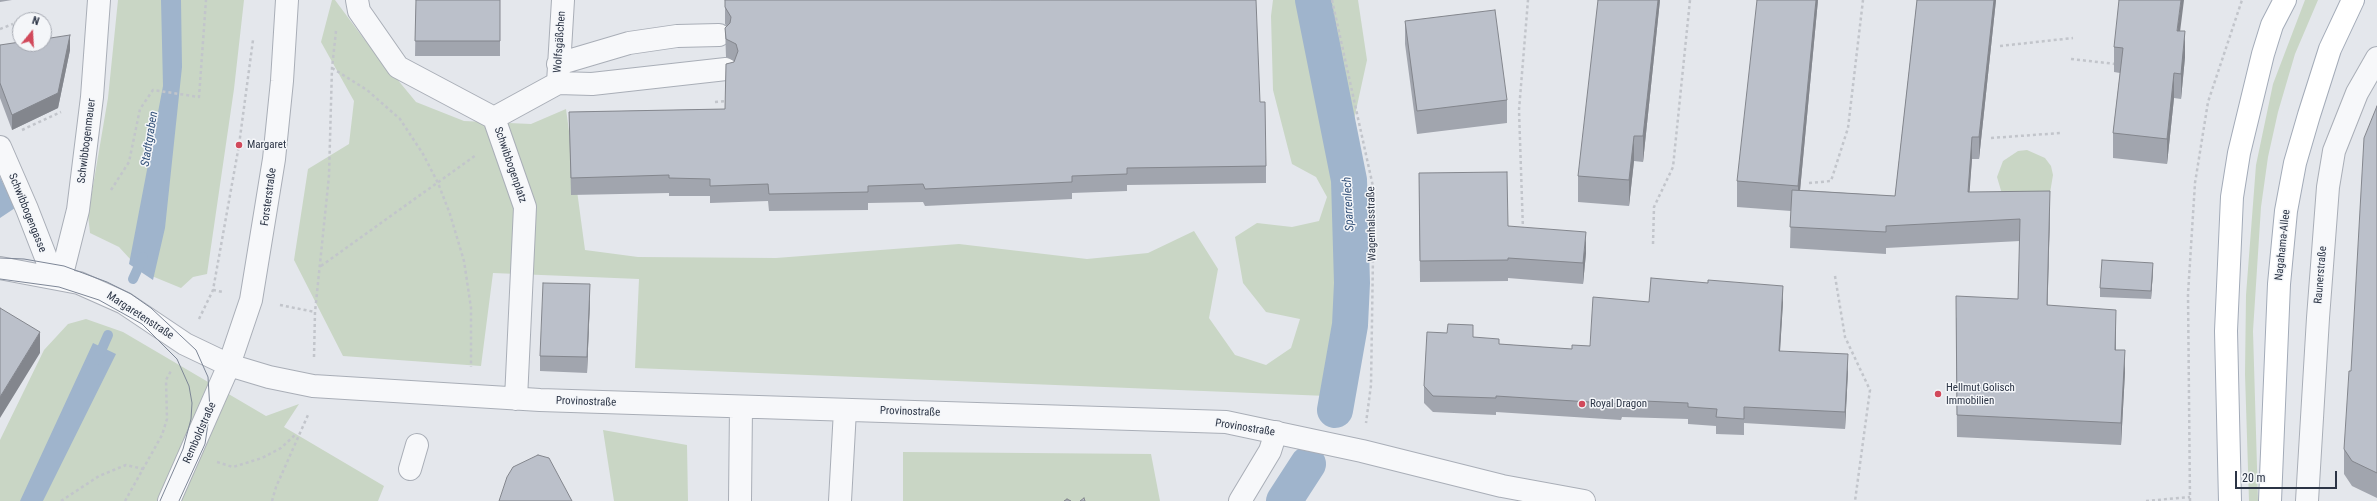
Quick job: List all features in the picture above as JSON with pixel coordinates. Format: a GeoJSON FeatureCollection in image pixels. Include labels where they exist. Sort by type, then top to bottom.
{"type":"FeatureCollection","features":[{"type":"Feature","properties":{"kind":"main road"},"geometry":{"type":"LineString","coordinates":[[2230,501],[2226,331],[2232,197],[2239,153],[2263,54],[2272,26],[2285,0]]}},
{"type":"Feature","properties":{"kind":"main road","name":"Nagahama-Allee"},"geometry":{"type":"LineString","coordinates":[[2270,501],[2279,284],[2286,211],[2295,164],[2311,107],[2330,49],[2353,0]]}},
{"type":"Feature","properties":{"kind":"street","name":"Schwibbogenmauer"},"geometry":{"type":"LineString","coordinates":[[57,277],[64,266],[78,210],[92,97],[99,0]]}},
{"type":"Feature","properties":{"kind":"street","name":"Forsterstraße"},"geometry":{"type":"LineString","coordinates":[[229,365],[251,300],[262,245],[274,159],[282,81],[287,0]]}},
{"type":"Feature","properties":{"kind":"street","name":"Schwibbogenplatz"},"geometry":{"type":"LineString","coordinates":[[357,0],[359,10],[398,67],[497,128],[525,207],[516,399]]}},
{"type":"Feature","properties":{"kind":"street","name":"Wolfsgäßchen"},"geometry":{"type":"LineString","coordinates":[[497,128],[558,73],[563,0]]}},
{"type":"Feature","properties":{"kind":"street"},"geometry":{"type":"LineString","coordinates":[[558,73],[629,43],[677,36],[719,35]]}},
{"type":"Feature","properties":{"kind":"street","name":"Raunerstraße"},"geometry":{"type":"LineString","coordinates":[[2307,501],[2318,318],[2328,187],[2334,151],[2357,93],[2377,58]]}},
{"type":"Feature","properties":{"kind":"street"},"geometry":{"type":"LineString","coordinates":[[558,73],[592,84],[726,69]]}},
{"type":"Feature","properties":{"kind":"street","name":"Schwibbogengasse"},"geometry":{"type":"LineString","coordinates":[[0,147],[28,209],[48,263],[57,277]]}},
{"type":"Feature","properties":{"kind":"street","name":"Margaretenstraße"},"geometry":{"type":"LineString","coordinates":[[0,268],[57,277],[91,287],[124,303],[185,344],[229,365]]}},
{"type":"Feature","properties":{"kind":"street","name":"Provinostraße"},"geometry":{"type":"LineString","coordinates":[[229,365],[269,377],[313,386],[516,399],[1226,422],[1362,451],[1502,486],[1584,501]]}},
{"type":"Feature","properties":{"kind":"street","name":"Remboldstraße"},"geometry":{"type":"LineString","coordinates":[[169,501],[229,365]]}},
{"type":"Feature","properties":{"kind":"street"},"geometry":{"type":"LineString","coordinates":[[740,501],[741,407]]}},
{"type":"Feature","properties":{"kind":"street"},"geometry":{"type":"LineString","coordinates":[[840,501],[845,410]]}},
{"type":"Feature","properties":{"kind":"street"},"geometry":{"type":"LineString","coordinates":[[1240,501],[1270,451],[1276,432]]}},
{"type":"Feature","properties":{"kind":"street"},"geometry":{"type":"LineString","coordinates":[[410,469],[417,445]]}},
{"type":"Feature","properties":{"kind":"path"},"geometry":{"type":"LineString","coordinates":[[78,210],[102,203],[129,162],[140,109],[153,90],[199,97],[206,0]]}},
{"type":"Feature","properties":{"kind":"path","name":"Wagenhalsstraße"},"geometry":{"type":"LineString","coordinates":[[1332,0],[1374,191],[1371,385],[1362,451]]}},
{"type":"Feature","properties":{"kind":"path"},"geometry":{"type":"LineString","coordinates":[[1524,237],[1519,110],[1528,0]]}},
{"type":"Feature","properties":{"kind":"path"},"geometry":{"type":"LineString","coordinates":[[1653,244],[1654,207],[1673,167],[1690,0]]}},
{"type":"Feature","properties":{"kind":"path"},"geometry":{"type":"LineString","coordinates":[[1809,183],[1831,181],[1848,128],[1863,0]]}},
{"type":"Feature","properties":{"kind":"path"},"geometry":{"type":"LineString","coordinates":[[313,386],[315,312],[329,176],[332,68],[337,23]]}},
{"type":"Feature","properties":{"kind":"path"},"geometry":{"type":"LineString","coordinates":[[0,29],[12,24]]}},
{"type":"Feature","properties":{"kind":"path"},"geometry":{"type":"LineString","coordinates":[[125,501],[162,435],[167,419],[166,380],[213,290],[239,145],[254,36]]}},
{"type":"Feature","properties":{"kind":"path"},"geometry":{"type":"LineString","coordinates":[[2000,46],[2073,38]]}},
{"type":"Feature","properties":{"kind":"path"},"geometry":{"type":"LineString","coordinates":[[2071,59],[2120,65]]}},
{"type":"Feature","properties":{"kind":"path"},"geometry":{"type":"LineString","coordinates":[[332,68],[367,90],[400,119],[423,154],[438,183],[450,214],[464,261],[471,308],[470,369]]}},
{"type":"Feature","properties":{"kind":"path"},"geometry":{"type":"LineString","coordinates":[[21,131],[92,97]]}},
{"type":"Feature","properties":{"kind":"path"},"geometry":{"type":"LineString","coordinates":[[708,102],[732,101]]}},
{"type":"Feature","properties":{"kind":"path"},"geometry":{"type":"LineString","coordinates":[[320,266],[438,183],[497,128]]}},
{"type":"Feature","properties":{"kind":"path"},"geometry":{"type":"LineString","coordinates":[[1991,138],[2061,133]]}},
{"type":"Feature","properties":{"kind":"path"},"geometry":{"type":"LineString","coordinates":[[1835,276],[1845,337],[1870,390],[1855,501]]}},
{"type":"Feature","properties":{"kind":"path"},"geometry":{"type":"LineString","coordinates":[[162,435],[191,454],[233,467],[262,458],[281,448],[298,433],[272,501]]}},
{"type":"Feature","properties":{"kind":"path"},"geometry":{"type":"LineString","coordinates":[[61,501],[99,476],[126,465],[143,469]]}},
{"type":"Feature","properties":{"kind":"path"},"geometry":{"type":"LineString","coordinates":[[2146,501],[2190,497]]}},
{"type":"Feature","properties":{"kind":"green space"},"geometry":{"type":"Polygon","coordinates":[[[118,0],[244,0],[234,89],[207,274],[193,277],[181,288],[142,272],[119,247],[90,233],[88,215],[108,98],[118,0]]]}},
{"type":"Feature","properties":{"kind":"green space"},"geometry":{"type":"Polygon","coordinates":[[[332,0],[335,0],[364,39],[416,102],[464,121],[531,124],[566,109],[585,250],[638,257],[776,258],[959,244],[1087,259],[1148,253],[1194,231],[1218,269],[1209,318],[1235,355],[1266,365],[1291,348],[1300,319],[1266,312],[1243,283],[1235,237],[1257,223],[1292,227],[1319,221],[1327,197],[1316,177],[1292,164],[1273,90],[1271,16],[1273,0],[1358,0],[1367,60],[1350,138],[1346,345],[1327,396],[635,368],[639,279],[493,273],[481,366],[343,356],[294,260],[308,169],[349,144],[354,101],[321,42],[332,0]]]}},
{"type":"Feature","properties":{"kind":"green space"},"geometry":{"type":"Polygon","coordinates":[[[2305,0],[2318,0],[2295,54],[2278,112],[2268,157],[2261,207],[2253,331],[2258,501],[2249,501],[2245,374],[2246,295],[2256,165],[2273,84],[2305,0]]]}},
{"type":"Feature","properties":{"kind":"green space"},"geometry":{"type":"Polygon","coordinates":[[[2027,150],[2045,158],[2051,166],[2053,175],[2050,193],[2002,194],[1997,177],[2003,161],[2018,151],[2027,150]]]}},
{"type":"Feature","properties":{"kind":"green space"},"geometry":{"type":"Polygon","coordinates":[[[86,319],[123,332],[266,416],[299,404],[284,427],[384,486],[378,501],[0,501],[0,440],[44,350],[68,324],[86,319]]]}},
{"type":"Feature","properties":{"kind":"green space"},"geometry":{"type":"Polygon","coordinates":[[[603,430],[687,445],[688,501],[614,501],[603,430]]]}},
{"type":"Feature","properties":{"kind":"green space"},"geometry":{"type":"Polygon","coordinates":[[[903,452],[1151,454],[1160,501],[903,501],[903,452]]]}},
{"type":"Feature","properties":{"kind":"water"},"geometry":{"type":"Polygon","coordinates":[[[161,0],[181,0],[182,67],[165,228],[153,280],[129,264],[163,86],[161,0]]]}},
{"type":"Feature","properties":{"kind":"water"},"geometry":{"type":"Polygon","coordinates":[[[0,177],[15,208],[0,218],[0,177]]]}},
{"type":"Feature","properties":{"kind":"water"},"geometry":{"type":"Polygon","coordinates":[[[93,343],[116,354],[43,501],[20,501],[93,343]]]}},
{"type":"Feature","properties":{"kind":"building"},"geometry":{"type":"Polygon","coordinates":[[[416,0],[500,0],[500,41],[415,41],[416,0]]]}},
{"type":"Feature","properties":{"kind":"building"},"geometry":{"type":"Polygon","coordinates":[[[725,0],[1256,0],[1260,102],[1265,102],[1266,166],[1127,168],[1127,174],[1072,176],[1072,182],[925,189],[923,184],[868,186],[868,192],[769,194],[768,184],[710,186],[710,179],[669,178],[669,175],[571,178],[569,112],[725,109],[726,64],[734,62],[738,51],[736,44],[726,39],[725,28],[730,23],[731,17],[725,7],[725,0]]]}},
{"type":"Feature","properties":{"kind":"building"},"geometry":{"type":"Polygon","coordinates":[[[1598,0],[1658,0],[1643,136],[1634,136],[1629,180],[1578,176],[1598,0]]]}},
{"type":"Feature","properties":{"kind":"building"},"geometry":{"type":"Polygon","coordinates":[[[1757,0],[1816,0],[1798,186],[1737,181],[1757,0]]]}},
{"type":"Feature","properties":{"kind":"building"},"geometry":{"type":"Polygon","coordinates":[[[1917,0],[1994,0],[1979,137],[1972,137],[1968,192],[2050,191],[2047,305],[2116,310],[2115,350],[2125,350],[2121,423],[1957,415],[1956,296],[2018,299],[2020,219],[1886,226],[1886,232],[1790,227],[1792,190],[1895,196],[1917,0]]]}},
{"type":"Feature","properties":{"kind":"building"},"geometry":{"type":"Polygon","coordinates":[[[2119,0],[2181,0],[2177,31],[2185,31],[2181,74],[2174,73],[2167,139],[2113,133],[2123,48],[2114,47],[2119,0]]]}},
{"type":"Feature","properties":{"kind":"building"},"geometry":{"type":"Polygon","coordinates":[[[1495,10],[1507,100],[1417,111],[1405,21],[1495,10]]]}},
{"type":"Feature","properties":{"kind":"building"},"geometry":{"type":"Polygon","coordinates":[[[70,35],[58,93],[12,115],[0,83],[0,45],[12,43],[12,52],[52,52],[52,38],[70,35]]]}},
{"type":"Feature","properties":{"kind":"building"},"geometry":{"type":"Polygon","coordinates":[[[2377,106],[2377,473],[2352,461],[2344,449],[2349,371],[2351,371],[2364,138],[2377,106]]]}},
{"type":"Feature","properties":{"kind":"building"},"geometry":{"type":"Polygon","coordinates":[[[1507,172],[1508,226],[1586,232],[1583,263],[1508,258],[1508,260],[1420,261],[1419,173],[1507,172]]]}},
{"type":"Feature","properties":{"kind":"building"},"geometry":{"type":"Polygon","coordinates":[[[2102,260],[2153,263],[2151,291],[2100,288],[2102,260]]]}},
{"type":"Feature","properties":{"kind":"building"},"geometry":{"type":"Polygon","coordinates":[[[1651,278],[1708,283],[1708,280],[1783,286],[1779,351],[1848,354],[1845,412],[1744,407],[1744,419],[1716,417],[1717,409],[1688,407],[1688,403],[1622,400],[1621,404],[1496,396],[1496,398],[1433,396],[1424,386],[1427,332],[1447,333],[1448,324],[1473,325],[1473,337],[1499,339],[1499,344],[1572,349],[1572,345],[1590,346],[1593,297],[1649,302],[1651,278]]]}},
{"type":"Feature","properties":{"kind":"building"},"geometry":{"type":"Polygon","coordinates":[[[543,283],[590,284],[587,357],[540,356],[543,283]]]}},
{"type":"Feature","properties":{"kind":"building"},"geometry":{"type":"Polygon","coordinates":[[[0,308],[40,332],[0,397],[0,308]]]}},
{"type":"Feature","properties":{"kind":"building"},"geometry":{"type":"Polygon","coordinates":[[[538,455],[549,458],[572,501],[499,501],[507,477],[513,467],[538,455]]]}},
{"type":"Feature","properties":{"kind":"waterway","name":"Sparrenlech"},"geometry":{"type":"LineString","coordinates":[[1313,0],[1349,180],[1352,283],[1350,325],[1335,410]]}},
{"type":"Feature","properties":{"kind":"waterway","name":"Stadtgraben"},"geometry":{"type":"LineString","coordinates":[[133,279],[143,257]]}},
{"type":"Feature","properties":{"kind":"waterway","name":"Stadtgraben"},"geometry":{"type":"LineString","coordinates":[[97,360],[108,335]]}},
{"type":"Feature","properties":{"kind":"waterway","name":"Sparrenlech"},"geometry":{"type":"LineString","coordinates":[[1284,501],[1308,464]]}},
{"type":"Feature","properties":{"kind":"tram line"},"geometry":{"type":"LineString","coordinates":[[0,258],[24,259],[64,266],[107,282],[131,294],[151,308],[196,350],[208,377],[210,410],[205,444],[179,501]]}},
{"type":"Feature","properties":{"kind":"tram line"},"geometry":{"type":"LineString","coordinates":[[0,279],[59,287],[99,300],[142,324],[177,359],[189,386],[192,403],[191,419],[183,449],[160,501]]}},
{"type":"Feature","properties":{"kind":"place","name":"Margaret"},"geometry":{"type":"Point","coordinates":[239,145]}},
{"type":"Feature","properties":{"kind":"place","name":"Hellmut Golisch Immobilien"},"geometry":{"type":"Point","coordinates":[1938,394]}},
{"type":"Feature","properties":{"kind":"place","name":"Royal Dragon"},"geometry":{"type":"Point","coordinates":[1582,404]}}]}
